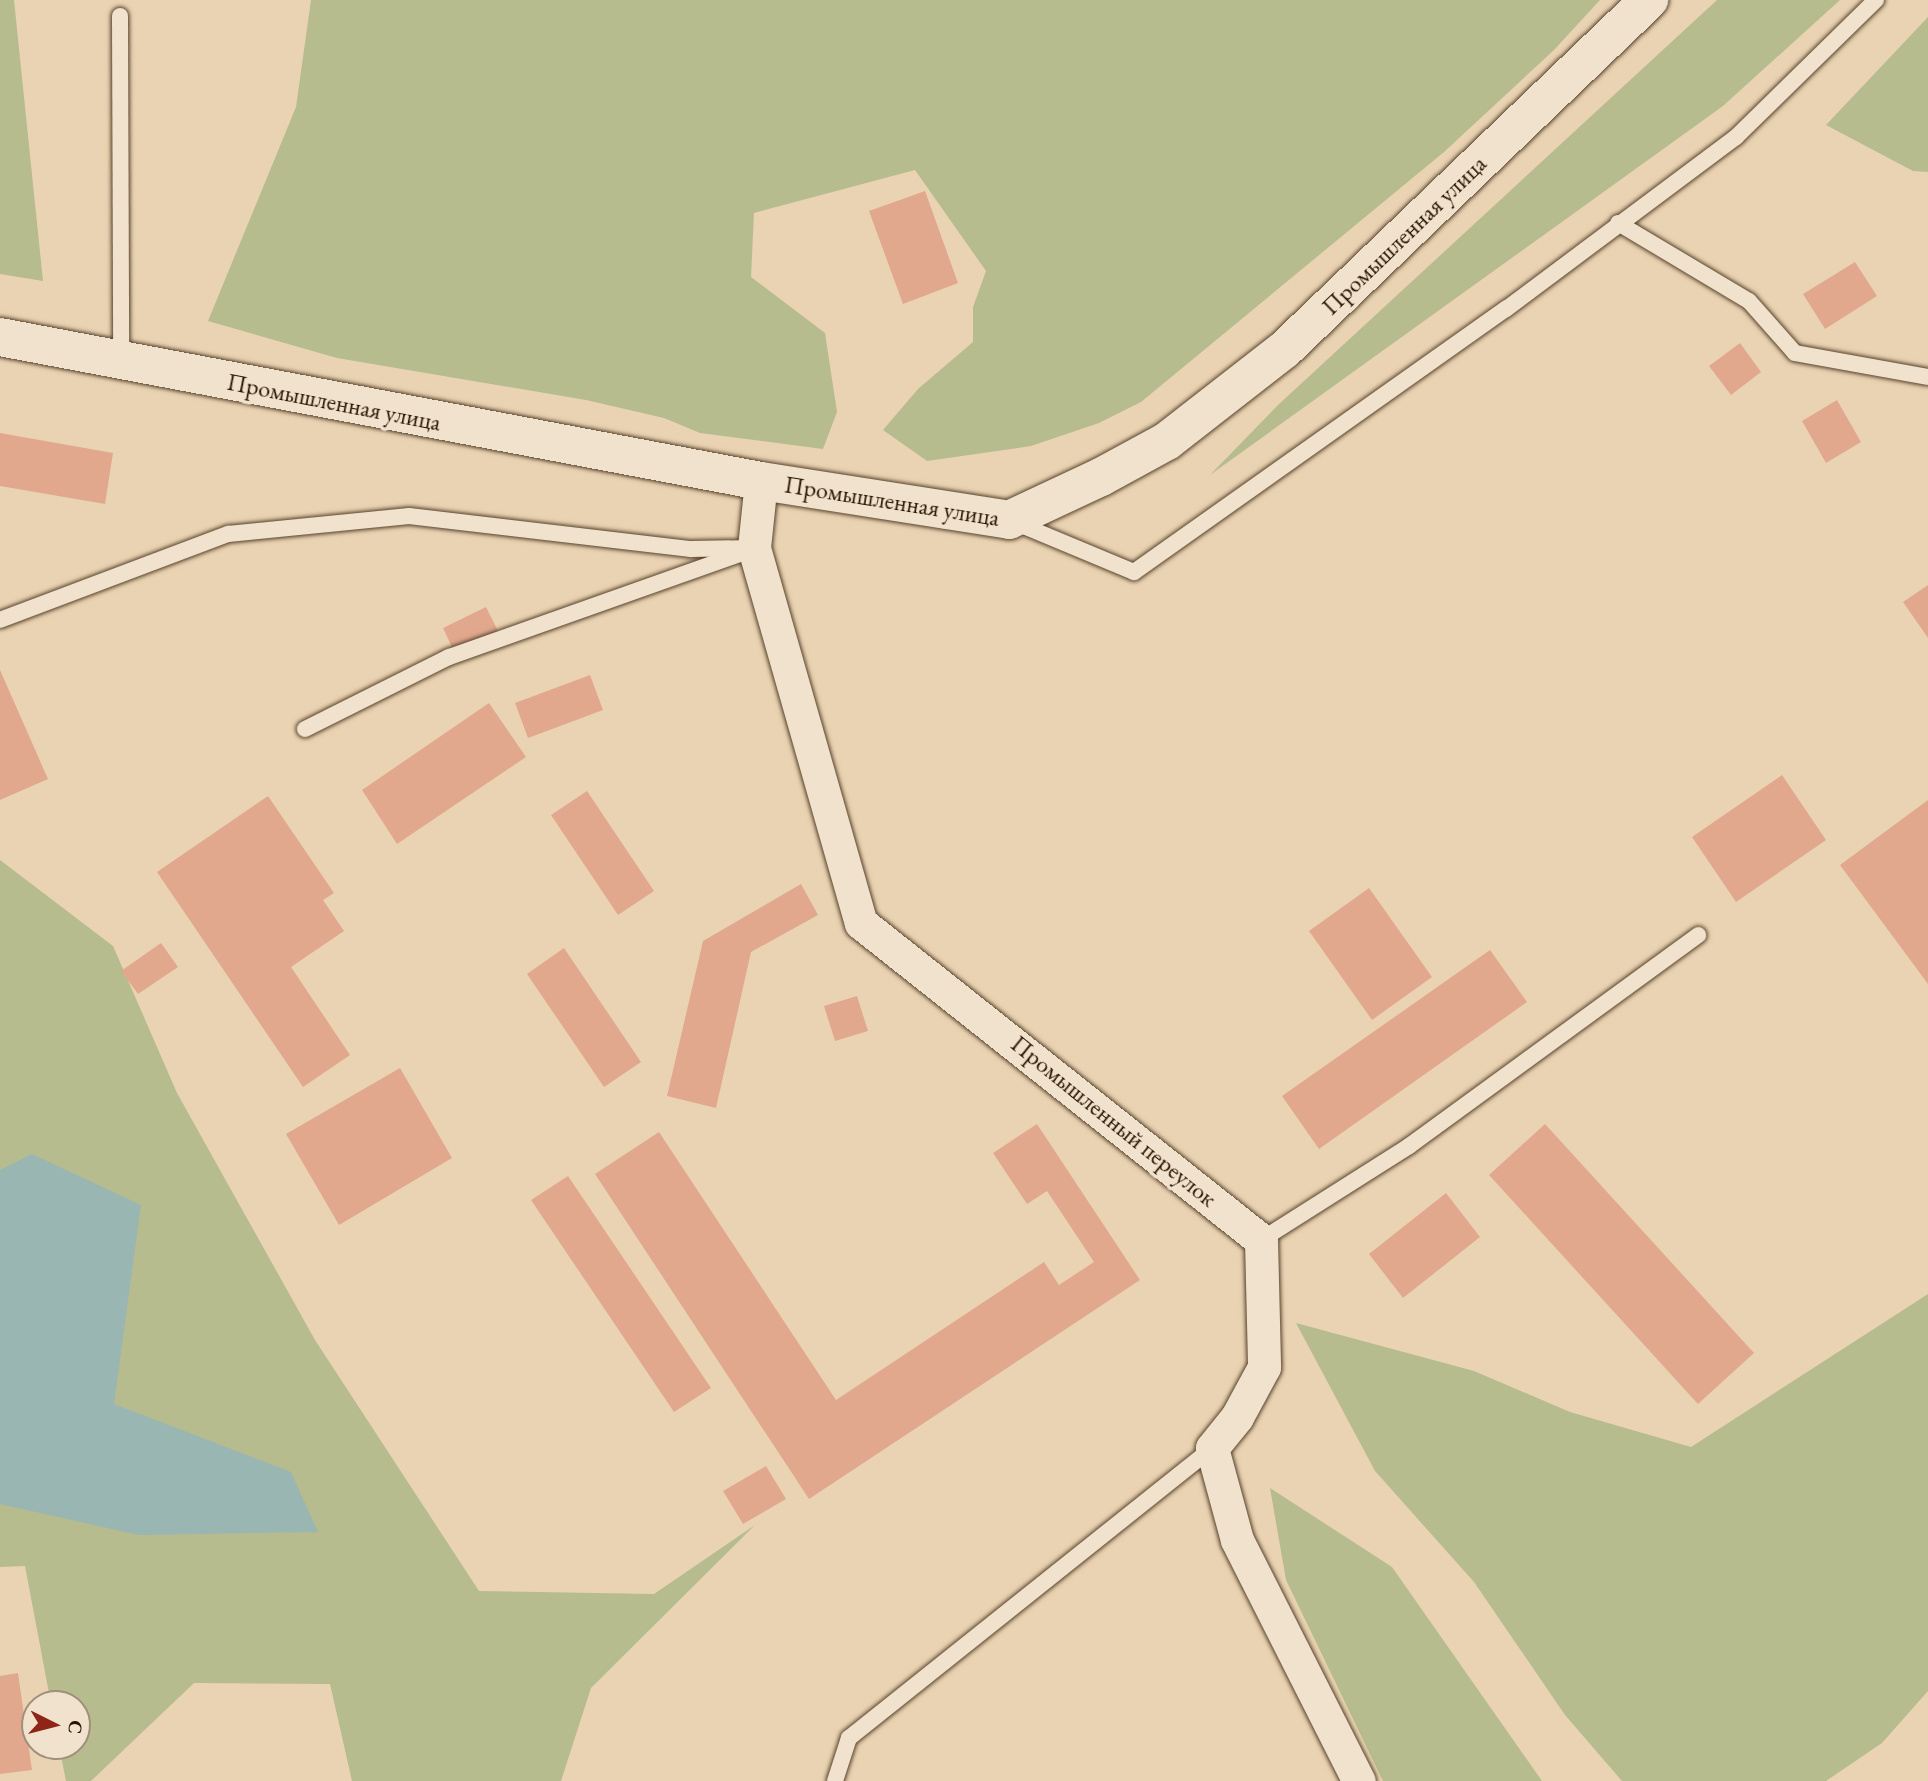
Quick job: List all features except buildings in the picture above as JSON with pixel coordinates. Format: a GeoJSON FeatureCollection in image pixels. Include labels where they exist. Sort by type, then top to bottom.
{"type":"FeatureCollection","features":[{"type":"Feature","properties":{"kind":"main road","name":"Промышленная улица"},"geometry":{"type":"LineString","coordinates":[[0,337],[761,481],[1009,520],[1101,477],[1167,441],[1284,350],[1649,0]]}},
{"type":"Feature","properties":{"kind":"street","name":"Промышленный переулок"},"geometry":{"type":"LineString","coordinates":[[761,481],[754,548],[861,923],[1261,1240]]}},
{"type":"Feature","properties":{"kind":"street"},"geometry":{"type":"LineString","coordinates":[[1261,1240],[1264,1367],[1237,1417],[1212,1448],[1237,1541],[1360,1781]]}},
{"type":"Feature","properties":{"kind":"lane"},"geometry":{"type":"LineString","coordinates":[[1009,520],[1134,572],[1507,309],[1736,136],[1876,0]]}},
{"type":"Feature","properties":{"kind":"lane"},"geometry":{"type":"LineString","coordinates":[[120,16],[121,362]]}},
{"type":"Feature","properties":{"kind":"lane"},"geometry":{"type":"LineString","coordinates":[[1618,223],[1749,301],[1795,353],[1928,377]]}},
{"type":"Feature","properties":{"kind":"lane"},"geometry":{"type":"LineString","coordinates":[[0,620],[228,534],[409,516],[691,549],[754,548]]}},
{"type":"Feature","properties":{"kind":"lane"},"geometry":{"type":"LineString","coordinates":[[305,729],[449,657],[754,548]]}},
{"type":"Feature","properties":{"kind":"lane"},"geometry":{"type":"LineString","coordinates":[[1261,1240],[1409,1146],[1698,934]]}},
{"type":"Feature","properties":{"kind":"lane"},"geometry":{"type":"LineString","coordinates":[[835,1781],[849,1738],[1212,1448]]}},
{"type":"Feature","properties":{"kind":"green space"},"geometry":{"type":"Polygon","coordinates":[[[0,0],[14,0],[43,281],[0,274],[0,0]]]}},
{"type":"Feature","properties":{"kind":"green space"},"geometry":{"type":"Polygon","coordinates":[[[311,0],[1600,0],[1554,50],[1444,152],[1141,402],[1099,423],[1031,446],[927,461],[883,430],[918,389],[973,342],[973,307],[986,271],[915,170],[754,213],[751,277],[825,333],[837,412],[823,449],[700,433],[664,418],[586,400],[337,358],[208,321],[296,107],[311,0]]]}},
{"type":"Feature","properties":{"kind":"green space"},"geometry":{"type":"Polygon","coordinates":[[[1717,0],[1840,0],[1723,106],[1210,475],[1278,405],[1717,0]]]}},
{"type":"Feature","properties":{"kind":"green space"},"geometry":{"type":"Polygon","coordinates":[[[1928,17],[1928,172],[1913,171],[1826,125],[1928,17]]]}},
{"type":"Feature","properties":{"kind":"green space"},"geometry":{"type":"Polygon","coordinates":[[[0,860],[113,946],[177,1093],[315,1340],[479,1591],[654,1594],[755,1525],[591,1688],[561,1781],[352,1781],[330,1684],[194,1683],[91,1781],[66,1781],[62,1760],[91,1760],[91,1690],[48,1690],[25,1566],[0,1567],[0,860]]]}},
{"type":"Feature","properties":{"kind":"green space"},"geometry":{"type":"Polygon","coordinates":[[[1928,1294],[1928,1691],[1882,1743],[1826,1781],[1622,1781],[1565,1715],[1474,1582],[1375,1471],[1296,1323],[1474,1371],[1570,1412],[1691,1447],[1928,1294]]]}},
{"type":"Feature","properties":{"kind":"green space"},"geometry":{"type":"Polygon","coordinates":[[[1270,1488],[1392,1567],[1542,1781],[1383,1781],[1286,1580],[1270,1488]]]}},
{"type":"Feature","properties":{"kind":"water"},"geometry":{"type":"Polygon","coordinates":[[[32,1154],[141,1205],[114,1404],[291,1472],[318,1532],[139,1535],[0,1504],[0,1170],[32,1154]]]}}]}
